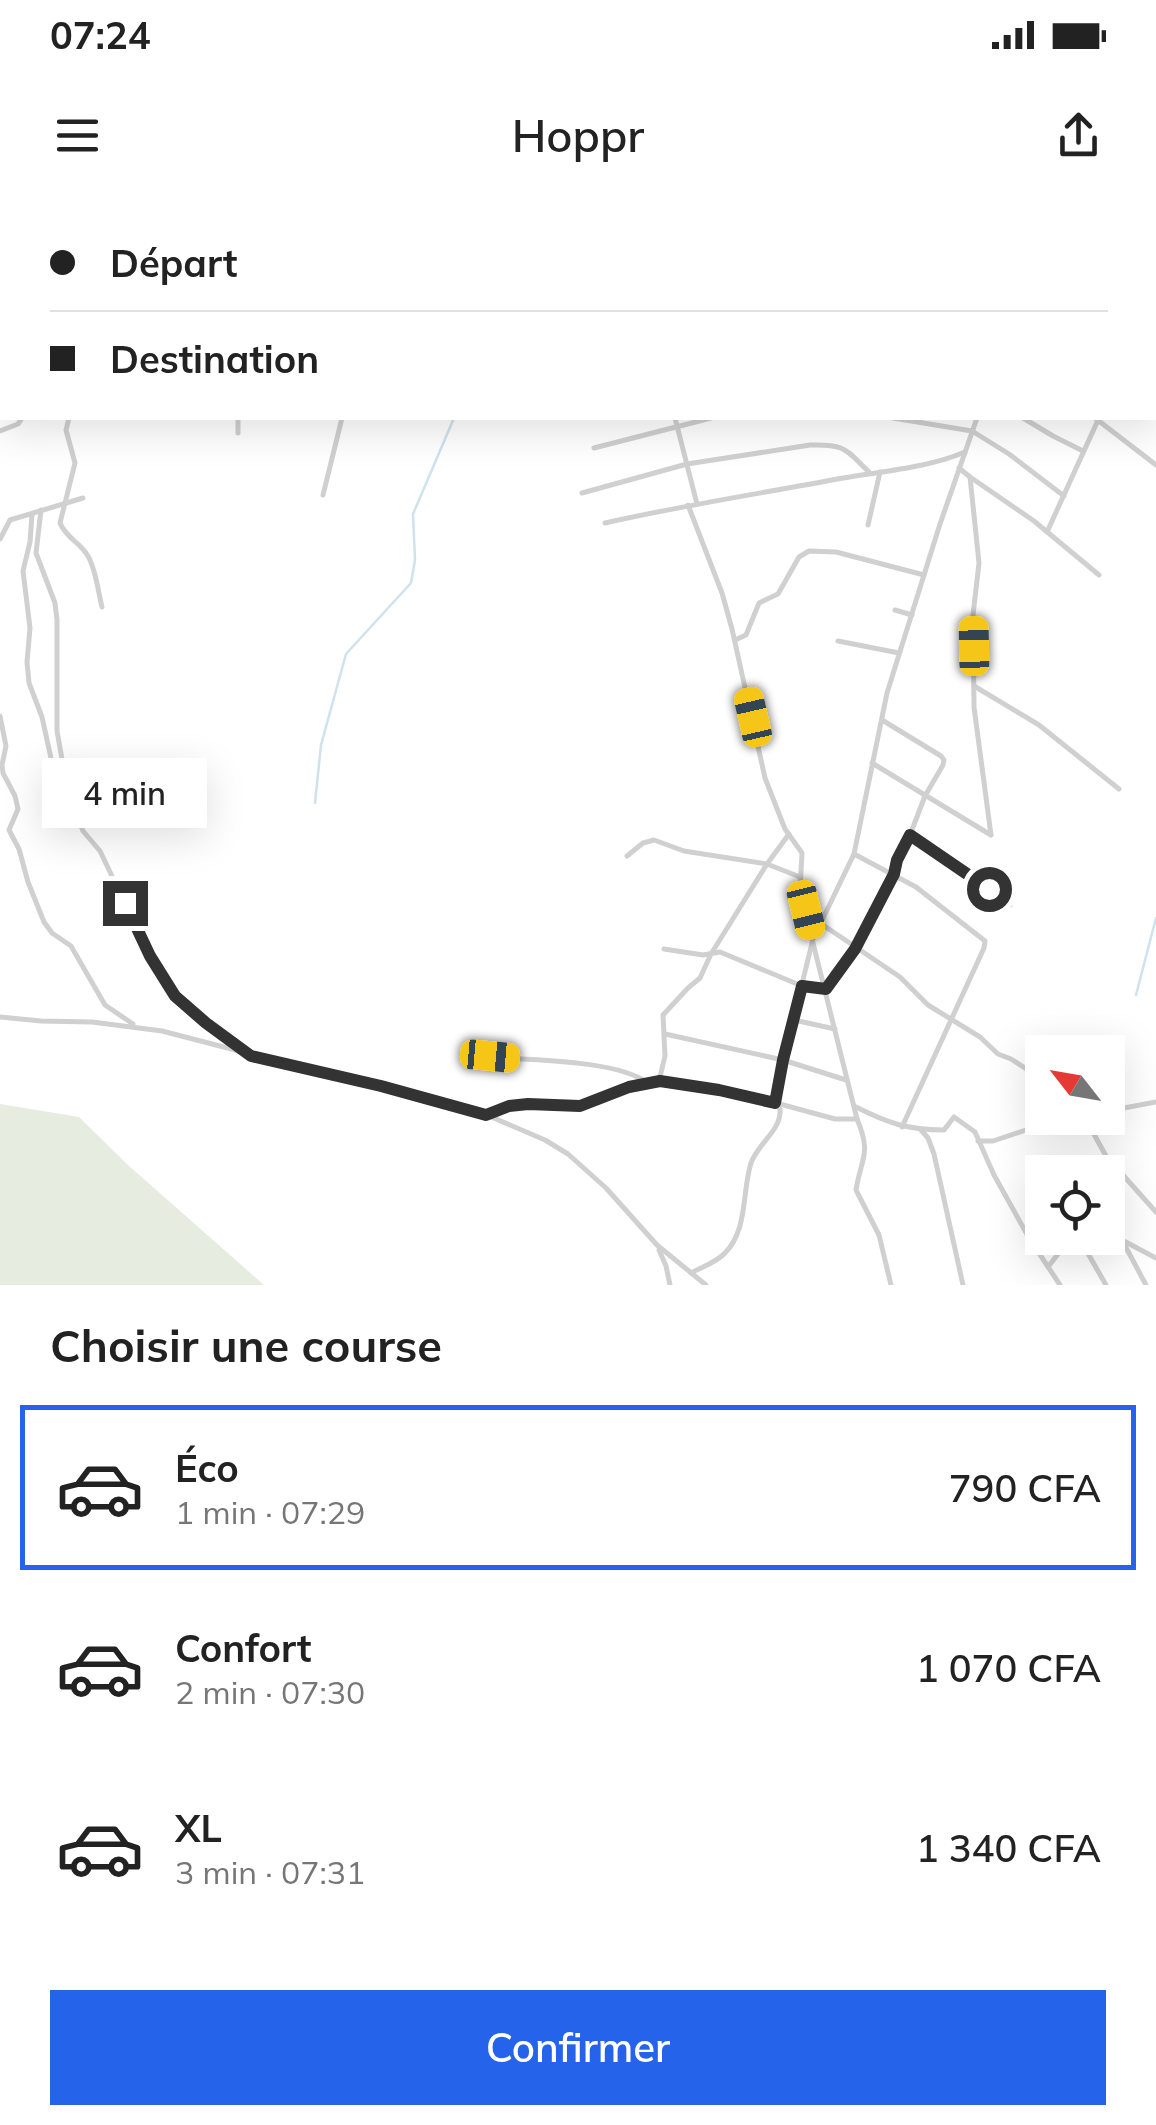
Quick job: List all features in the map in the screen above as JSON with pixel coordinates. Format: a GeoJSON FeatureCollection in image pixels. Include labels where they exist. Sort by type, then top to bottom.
{"type":"FeatureCollection","features":[{"type":"Feature","properties":{"kind":"street"},"geometry":{"type":"LineString","coordinates":[[68,420],[66,430],[75,463],[59,520],[61,528],[90,558],[102,606]]}},
{"type":"Feature","properties":{"kind":"street"},"geometry":{"type":"LineString","coordinates":[[238,420],[238,433]]}},
{"type":"Feature","properties":{"kind":"street"},"geometry":{"type":"LineString","coordinates":[[322,495],[341,420]]}},
{"type":"Feature","properties":{"kind":"street"},"geometry":{"type":"LineString","coordinates":[[905,420],[972,431],[1064,496]]}},
{"type":"Feature","properties":{"kind":"street"},"geometry":{"type":"LineString","coordinates":[[775,1103],[813,939],[854,854],[887,693],[976,420]]}},
{"type":"Feature","properties":{"kind":"street"},"geometry":{"type":"LineString","coordinates":[[1026,420],[1084,451]]}},
{"type":"Feature","properties":{"kind":"street"},"geometry":{"type":"LineString","coordinates":[[1047,532],[1097,420]]}},
{"type":"Feature","properties":{"kind":"street"},"geometry":{"type":"LineString","coordinates":[[1100,420],[1156,465]]}},
{"type":"Feature","properties":{"kind":"street"},"geometry":{"type":"LineString","coordinates":[[594,448],[676,421],[697,504]]}},
{"type":"Feature","properties":{"kind":"street"},"geometry":{"type":"LineString","coordinates":[[582,493],[687,464],[826,444],[845,448],[870,474]]}},
{"type":"Feature","properties":{"kind":"street"},"geometry":{"type":"LineString","coordinates":[[605,524],[942,460],[965,452]]}},
{"type":"Feature","properties":{"kind":"street"},"geometry":{"type":"LineString","coordinates":[[960,468],[1099,575]]}},
{"type":"Feature","properties":{"kind":"street"},"geometry":{"type":"LineString","coordinates":[[868,525],[880,472]]}},
{"type":"Feature","properties":{"kind":"street"},"geometry":{"type":"LineString","coordinates":[[872,764],[992,836],[974,707],[973,615],[979,563],[970,477]]}},
{"type":"Feature","properties":{"kind":"street"},"geometry":{"type":"LineString","coordinates":[[0,539],[10,520],[84,498]]}},
{"type":"Feature","properties":{"kind":"street"},"geometry":{"type":"LineString","coordinates":[[688,506],[722,594],[765,778],[789,834],[802,853],[800,891],[865,1142],[856,1190],[879,1235],[891,1285]]}},
{"type":"Feature","properties":{"kind":"street"},"geometry":{"type":"LineString","coordinates":[[41,510],[36,553],[55,603],[57,620],[57,732],[65,776],[82,828]]}},
{"type":"Feature","properties":{"kind":"street"},"geometry":{"type":"LineString","coordinates":[[32,514],[23,571],[30,628],[29,682],[42,717],[58,790],[72,816],[100,851],[166,984],[193,1012],[251,1056]]}},
{"type":"Feature","properties":{"kind":"street"},"geometry":{"type":"LineString","coordinates":[[735,640],[746,635],[759,603],[778,594],[799,557],[810,551],[836,552],[924,575]]}},
{"type":"Feature","properties":{"kind":"street"},"geometry":{"type":"LineString","coordinates":[[895,610],[912,614]]}},
{"type":"Feature","properties":{"kind":"street"},"geometry":{"type":"LineString","coordinates":[[838,641],[900,654]]}},
{"type":"Feature","properties":{"kind":"street"},"geometry":{"type":"LineString","coordinates":[[974,686],[1039,726],[1119,789]]}},
{"type":"Feature","properties":{"kind":"street"},"geometry":{"type":"LineString","coordinates":[[0,716],[6,746],[3,772],[18,809],[9,832],[19,849],[43,920],[72,946],[105,1005],[136,1026]]}},
{"type":"Feature","properties":{"kind":"street"},"geometry":{"type":"LineString","coordinates":[[826,989],[855,949],[894,874],[944,760],[882,720]]}},
{"type":"Feature","properties":{"kind":"street"},"geometry":{"type":"LineString","coordinates":[[660,1081],[665,1056],[664,1015],[700,978],[766,864],[789,834]]}},
{"type":"Feature","properties":{"kind":"street"},"geometry":{"type":"LineString","coordinates":[[910,835],[1010,904]]}},
{"type":"Feature","properties":{"kind":"street"},"geometry":{"type":"LineString","coordinates":[[627,856],[643,843],[654,840],[684,851],[766,864],[800,878]]}},
{"type":"Feature","properties":{"kind":"street"},"geometry":{"type":"LineString","coordinates":[[854,854],[894,874],[942,906],[985,942],[902,1127]]}},
{"type":"Feature","properties":{"kind":"street"},"geometry":{"type":"LineString","coordinates":[[820,923],[900,978],[928,1005],[980,1037],[998,1054],[1025,1067]]}},
{"type":"Feature","properties":{"kind":"street"},"geometry":{"type":"LineString","coordinates":[[664,949],[703,955],[724,953],[802,986],[826,989]]}},
{"type":"Feature","properties":{"kind":"street"},"geometry":{"type":"LineString","coordinates":[[0,1017],[136,1026],[486,1115],[568,1154],[606,1188],[657,1246],[706,1285]]}},
{"type":"Feature","properties":{"kind":"street"},"geometry":{"type":"LineString","coordinates":[[794,1020],[835,1029]]}},
{"type":"Feature","properties":{"kind":"street"},"geometry":{"type":"LineString","coordinates":[[665,1034],[783,1060],[848,1080]]}},
{"type":"Feature","properties":{"kind":"street"},"geometry":{"type":"LineString","coordinates":[[490,1056],[600,1066],[637,1075],[648,1083]]}},
{"type":"Feature","properties":{"kind":"street"},"geometry":{"type":"LineString","coordinates":[[486,1115],[528,1104],[580,1106],[614,1092],[660,1081],[719,1090],[835,1118],[857,1119]]}},
{"type":"Feature","properties":{"kind":"street"},"geometry":{"type":"LineString","coordinates":[[1125,1108],[1156,1102]]}},
{"type":"Feature","properties":{"kind":"street"},"geometry":{"type":"LineString","coordinates":[[691,1272],[725,1254],[733,1242],[752,1160],[780,1121],[780,1109],[775,1103]]}},
{"type":"Feature","properties":{"kind":"street"},"geometry":{"type":"LineString","coordinates":[[854,1106],[902,1127],[944,1130],[954,1117],[972,1128],[1025,1229]]}},
{"type":"Feature","properties":{"kind":"street"},"geometry":{"type":"LineString","coordinates":[[921,1130],[934,1154],[963,1285]]}},
{"type":"Feature","properties":{"kind":"street"},"geometry":{"type":"LineString","coordinates":[[978,1141],[993,1141],[1025,1130]]}},
{"type":"Feature","properties":{"kind":"street"},"geometry":{"type":"LineString","coordinates":[[985,1155],[993,1141]]}},
{"type":"Feature","properties":{"kind":"street"},"geometry":{"type":"LineString","coordinates":[[1125,1177],[1156,1212]]}},
{"type":"Feature","properties":{"kind":"street"},"geometry":{"type":"LineString","coordinates":[[1125,1242],[1156,1258]]}},
{"type":"Feature","properties":{"kind":"street"},"geometry":{"type":"LineString","coordinates":[[657,1246],[670,1285]]}},
{"type":"Feature","properties":{"kind":"street"},"geometry":{"type":"LineString","coordinates":[[1125,1246],[1146,1285]]}},
{"type":"Feature","properties":{"kind":"street"},"geometry":{"type":"LineString","coordinates":[[1040,1255],[1060,1285]]}},
{"type":"Feature","properties":{"kind":"street"},"geometry":{"type":"LineString","coordinates":[[1048,1267],[1056,1255]]}},
{"type":"Feature","properties":{"kind":"street"},"geometry":{"type":"LineString","coordinates":[[1089,1255],[1106,1285]]}},
{"type":"Feature","properties":{"kind":"shaded area"},"geometry":{"type":"Polygon","coordinates":[[[0,1104],[79,1117],[264,1285],[0,1285],[0,1104]]]}},
{"type":"Feature","properties":{"kind":"waterway"},"geometry":{"type":"LineString","coordinates":[[315,803],[321,745],[346,654],[411,583],[415,560],[413,514],[453,420]]}},
{"type":"Feature","properties":{"kind":"waterway"},"geometry":{"type":"LineString","coordinates":[[1136,995],[1156,918]]}},
{"type":"Feature","properties":{"kind":"route"},"geometry":{"type":"LineString","coordinates":[[125,903],[150,956],[175,996],[251,1056],[486,1115],[528,1104],[580,1106],[629,1087],[660,1081],[775,1103],[802,986],[826,989],[855,949],[910,835],[989,889]]}}]}
